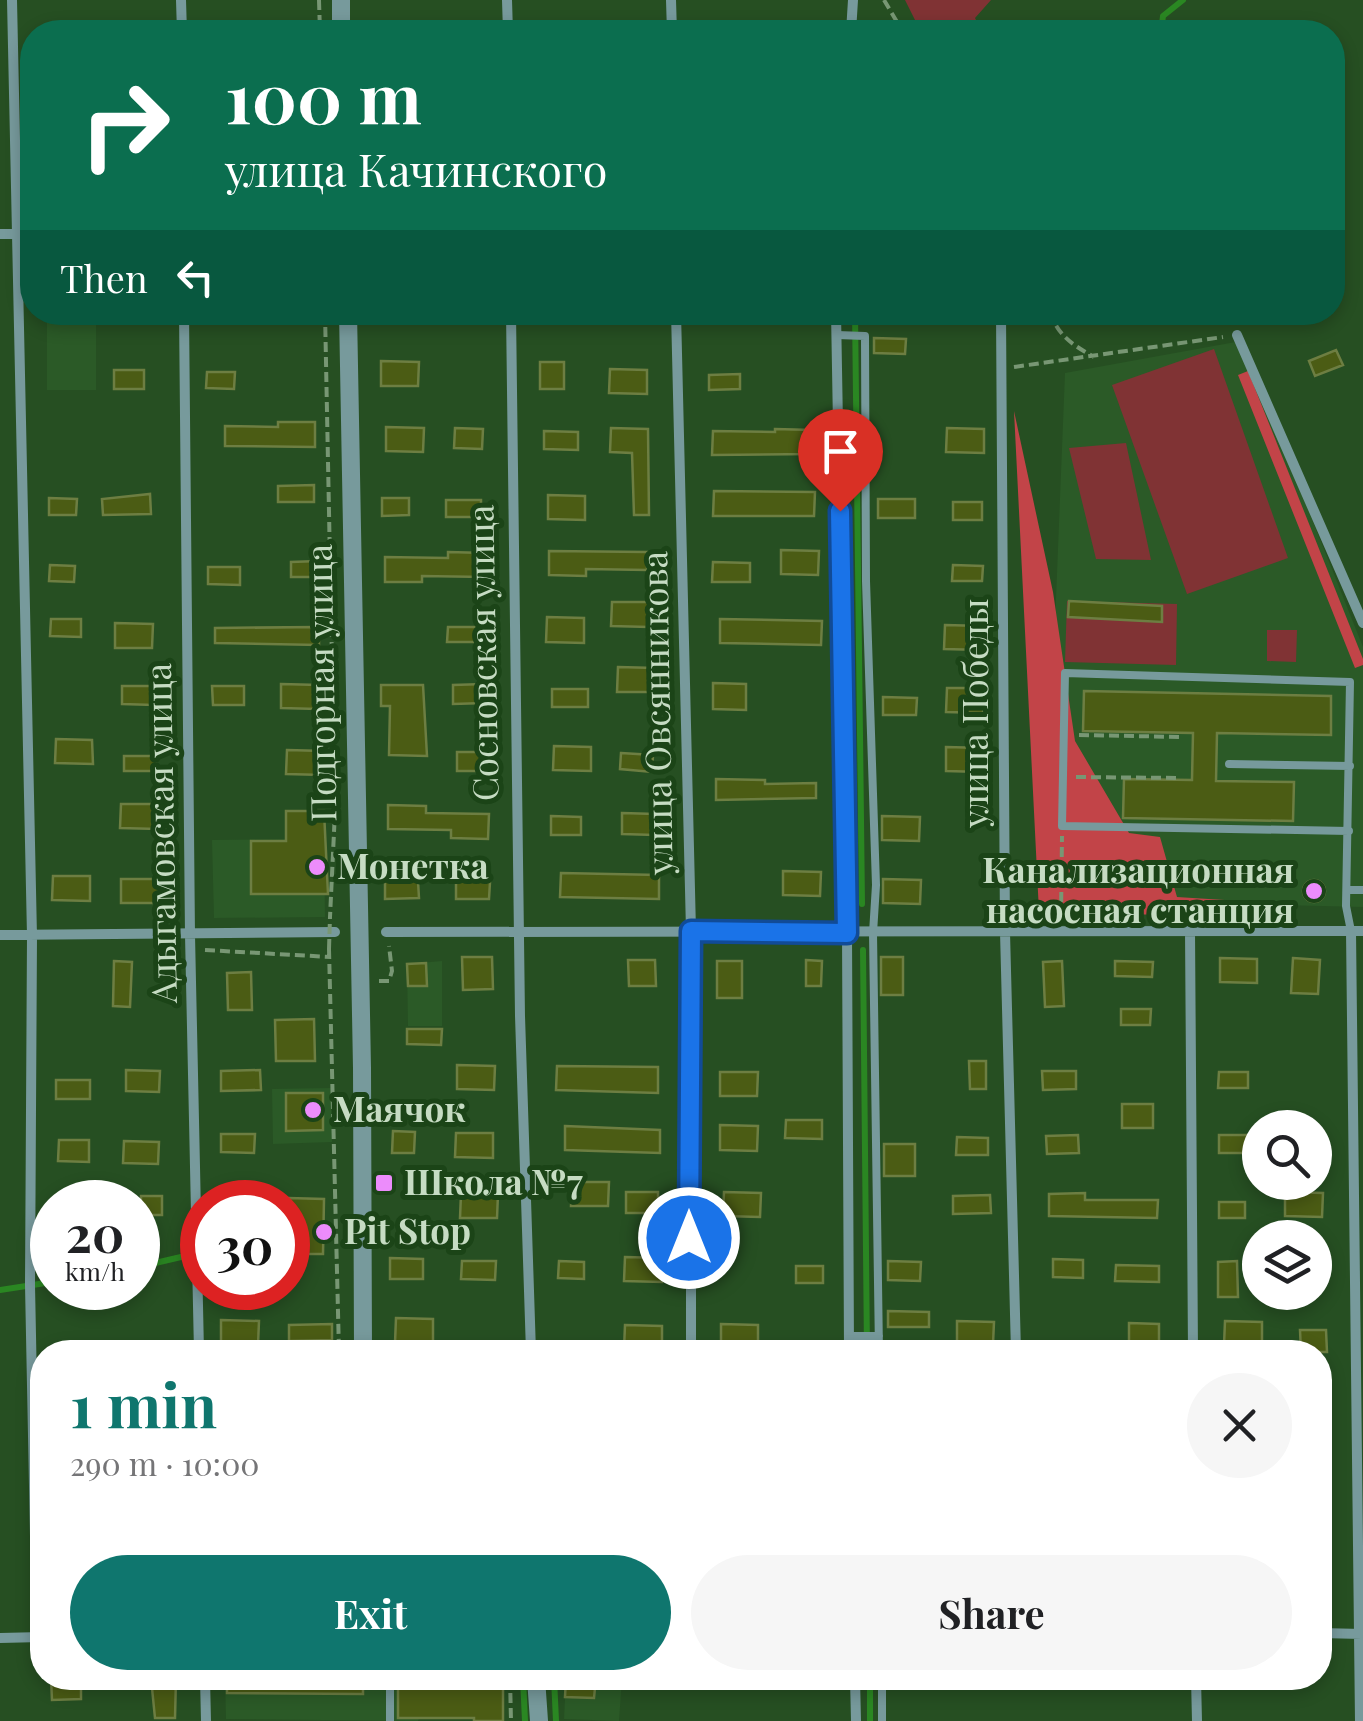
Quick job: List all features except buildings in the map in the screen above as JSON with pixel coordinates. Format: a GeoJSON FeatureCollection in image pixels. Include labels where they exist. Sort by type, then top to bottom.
{"type":"FeatureCollection","features":[{"type":"Feature","properties":{"kind":"street"},"geometry":{"type":"LineString","coordinates":[[12,0],[32,936],[32,1340]]}},
{"type":"Feature","properties":{"kind":"street"},"geometry":{"type":"LineString","coordinates":[[0,234],[20,234]]}},
{"type":"Feature","properties":{"kind":"street","name":"Адыгамовская улица"},"geometry":{"type":"LineString","coordinates":[[184,325],[198,1340]]}},
{"type":"Feature","properties":{"kind":"street","name":"Подгорная улица"},"geometry":{"type":"LineString","coordinates":[[348,325],[363,1340]]}},
{"type":"Feature","properties":{"kind":"street","name":"Сосновская улица"},"geometry":{"type":"LineString","coordinates":[[512,325],[530,1340]]}},
{"type":"Feature","properties":{"kind":"street","name":"улица Овсянникова"},"geometry":{"type":"LineString","coordinates":[[676,325],[691,931],[691,1340]]}},
{"type":"Feature","properties":{"kind":"street"},"geometry":{"type":"LineString","coordinates":[[837,325],[847,933],[848,1340]]}},
{"type":"Feature","properties":{"kind":"street","name":"улица Победы"},"geometry":{"type":"LineString","coordinates":[[1001,325],[1005,932],[1016,1340]]}},
{"type":"Feature","properties":{"kind":"street"},"geometry":{"type":"LineString","coordinates":[[1237,335],[1363,622]]}},
{"type":"Feature","properties":{"kind":"street"},"geometry":{"type":"LineString","coordinates":[[1190,931],[1193,1340]]}},
{"type":"Feature","properties":{"kind":"street"},"geometry":{"type":"LineString","coordinates":[[386,932],[1357,931],[1360,1721]]}},
{"type":"Feature","properties":{"kind":"street"},"geometry":{"type":"LineString","coordinates":[[0,935],[334,932]]}},
{"type":"Feature","properties":{"kind":"street"},"geometry":{"type":"LineString","coordinates":[[1332,1633],[1361,1634]]}},
{"type":"Feature","properties":{"kind":"street"},"geometry":{"type":"LineString","coordinates":[[0,1638],[30,1637]]}},
{"type":"Feature","properties":{"kind":"street"},"geometry":{"type":"LineString","coordinates":[[206,1690],[206,1721]]}},
{"type":"Feature","properties":{"kind":"street"},"geometry":{"type":"LineString","coordinates":[[537,1690],[538,1721]]}},
{"type":"Feature","properties":{"kind":"street"},"geometry":{"type":"LineString","coordinates":[[856,1690],[856,1721]]}},
{"type":"Feature","properties":{"kind":"street"},"geometry":{"type":"LineString","coordinates":[[1196,1690],[1197,1721]]}},
{"type":"Feature","properties":{"kind":"lane"},"geometry":{"type":"LineString","coordinates":[[837,334],[865,336],[875,866],[878,1340]]}},
{"type":"Feature","properties":{"kind":"lane"},"geometry":{"type":"LineString","coordinates":[[839,434],[866,435]]}},
{"type":"Feature","properties":{"kind":"lane"},"geometry":{"type":"LineString","coordinates":[[1349,831],[1062,826],[1065,672],[1214,672],[1363,682]]}},
{"type":"Feature","properties":{"kind":"lane"},"geometry":{"type":"LineString","coordinates":[[1350,682],[1347,890],[1357,931]]}},
{"type":"Feature","properties":{"kind":"lane"},"geometry":{"type":"LineString","coordinates":[[1229,764],[1350,766]]}},
{"type":"Feature","properties":{"kind":"lane"},"geometry":{"type":"LineString","coordinates":[[1347,890],[1363,890]]}},
{"type":"Feature","properties":{"kind":"lane"},"geometry":{"type":"LineString","coordinates":[[848,1336],[878,1336]]}},
{"type":"Feature","properties":{"kind":"lane"},"geometry":{"type":"LineString","coordinates":[[390,1690],[390,1721]]}},
{"type":"Feature","properties":{"kind":"lane"},"geometry":{"type":"LineString","coordinates":[[882,1690],[882,1721]]}},
{"type":"Feature","properties":{"kind":"path"},"geometry":{"type":"LineString","coordinates":[[325,325],[335,810],[329,949],[339,1340]]}},
{"type":"Feature","properties":{"kind":"path"},"geometry":{"type":"LineString","coordinates":[[1055,325],[1072,345],[1096,358]]}},
{"type":"Feature","properties":{"kind":"path"},"geometry":{"type":"LineString","coordinates":[[1002,368],[1096,358],[1237,335]]}},
{"type":"Feature","properties":{"kind":"path"},"geometry":{"type":"LineString","coordinates":[[1064,734],[1182,737]]}},
{"type":"Feature","properties":{"kind":"path"},"geometry":{"type":"LineString","coordinates":[[1063,776],[1182,778]]}},
{"type":"Feature","properties":{"kind":"path"},"geometry":{"type":"LineString","coordinates":[[1061,900],[1062,826]]}},
{"type":"Feature","properties":{"kind":"path"},"geometry":{"type":"LineString","coordinates":[[190,949],[330,956]]}},
{"type":"Feature","properties":{"kind":"path"},"geometry":{"type":"LineString","coordinates":[[510,1690],[511,1721]]}},
{"type":"Feature","properties":{"kind":"shaded area"},"geometry":{"type":"Polygon","coordinates":[[[905,0],[991,0],[976,20],[915,20],[905,0]]]}},
{"type":"Feature","properties":{"kind":"shaded area"},"geometry":{"type":"Polygon","coordinates":[[[47,325],[96,325],[96,390],[47,390],[47,325]]]}},
{"type":"Feature","properties":{"kind":"shaded area"},"geometry":{"type":"Polygon","coordinates":[[[1241,341],[1363,647],[1363,907],[1044,899],[1065,373],[1241,341]]]}},
{"type":"Feature","properties":{"kind":"shaded area"},"geometry":{"type":"Polygon","coordinates":[[[1214,349],[1288,558],[1187,594],[1112,385],[1214,349]]]}},
{"type":"Feature","properties":{"kind":"shaded area"},"geometry":{"type":"Polygon","coordinates":[[[1248,371],[1363,665],[1355,668],[1238,375],[1248,371]]]}},
{"type":"Feature","properties":{"kind":"shaded area"},"geometry":{"type":"Polygon","coordinates":[[[1014,411],[1053,592],[1075,741],[1129,833],[1160,837],[1177,897],[1289,904],[1294,918],[1039,912],[1014,411]]]}},
{"type":"Feature","properties":{"kind":"shaded area"},"geometry":{"type":"Polygon","coordinates":[[[1126,443],[1151,560],[1096,559],[1069,448],[1126,443]]]}},
{"type":"Feature","properties":{"kind":"shaded area"},"geometry":{"type":"Polygon","coordinates":[[[1067,601],[1177,604],[1176,665],[1065,662],[1067,601]]]}},
{"type":"Feature","properties":{"kind":"shaded area"},"geometry":{"type":"Polygon","coordinates":[[[1267,630],[1297,630],[1296,662],[1267,661],[1267,630]]]}},
{"type":"Feature","properties":{"kind":"shaded area"},"geometry":{"type":"Polygon","coordinates":[[[324,839],[325,917],[214,918],[212,840],[324,839]]]}},
{"type":"Feature","properties":{"kind":"shaded area"},"geometry":{"type":"Polygon","coordinates":[[[442,961],[442,1026],[408,1026],[407,964],[442,961]]]}},
{"type":"Feature","properties":{"kind":"shaded area"},"geometry":{"type":"Polygon","coordinates":[[[331,1088],[332,1142],[273,1144],[272,1089],[331,1088]]]}},
{"type":"Feature","properties":{"kind":"shaded area"},"geometry":{"type":"Polygon","coordinates":[[[225,1690],[504,1690],[503,1717],[418,1721],[226,1719],[225,1690]]]}},
{"type":"Feature","properties":{"kind":"shaded area"},"geometry":{"type":"Polygon","coordinates":[[[565,1690],[621,1690],[619,1721],[564,1719],[565,1690]]]}},
{"type":"Feature","properties":{"kind":"waterway"},"geometry":{"type":"LineString","coordinates":[[1162,20],[1183,0]]}},
{"type":"Feature","properties":{"kind":"waterway"},"geometry":{"type":"LineString","coordinates":[[855,325],[862,904]]}},
{"type":"Feature","properties":{"kind":"waterway"},"geometry":{"type":"LineString","coordinates":[[863,950],[867,1340]]}},
{"type":"Feature","properties":{"kind":"waterway"},"geometry":{"type":"LineString","coordinates":[[160,1262],[180,1257]]}},
{"type":"Feature","properties":{"kind":"waterway"},"geometry":{"type":"LineString","coordinates":[[0,1290],[30,1285]]}},
{"type":"Feature","properties":{"kind":"waterway"},"geometry":{"type":"LineString","coordinates":[[524,1690],[525,1721]]}},
{"type":"Feature","properties":{"kind":"waterway"},"geometry":{"type":"LineString","coordinates":[[555,1690],[556,1721]]}},
{"type":"Feature","properties":{"kind":"waterway"},"geometry":{"type":"LineString","coordinates":[[870,1690],[870,1721]]}},
{"type":"Feature","properties":{"kind":"place","name":"Монетка"},"geometry":{"type":"Point","coordinates":[317,867]}},
{"type":"Feature","properties":{"kind":"place","name":"Канализационная насосная станция"},"geometry":{"type":"Point","coordinates":[1314,891]}},
{"type":"Feature","properties":{"kind":"place","name":"Маячок"},"geometry":{"type":"Point","coordinates":[313,1110]}},
{"type":"Feature","properties":{"kind":"place","name":"Школа №7"},"geometry":{"type":"Point","coordinates":[384,1183]}},
{"type":"Feature","properties":{"kind":"place","name":"Pit Stop"},"geometry":{"type":"Point","coordinates":[324,1232]}},
{"type":"Feature","properties":{"kind":"route"},"geometry":{"type":"LineString","coordinates":[[689,1238],[691,931],[847,933],[840,511]]}}]}
